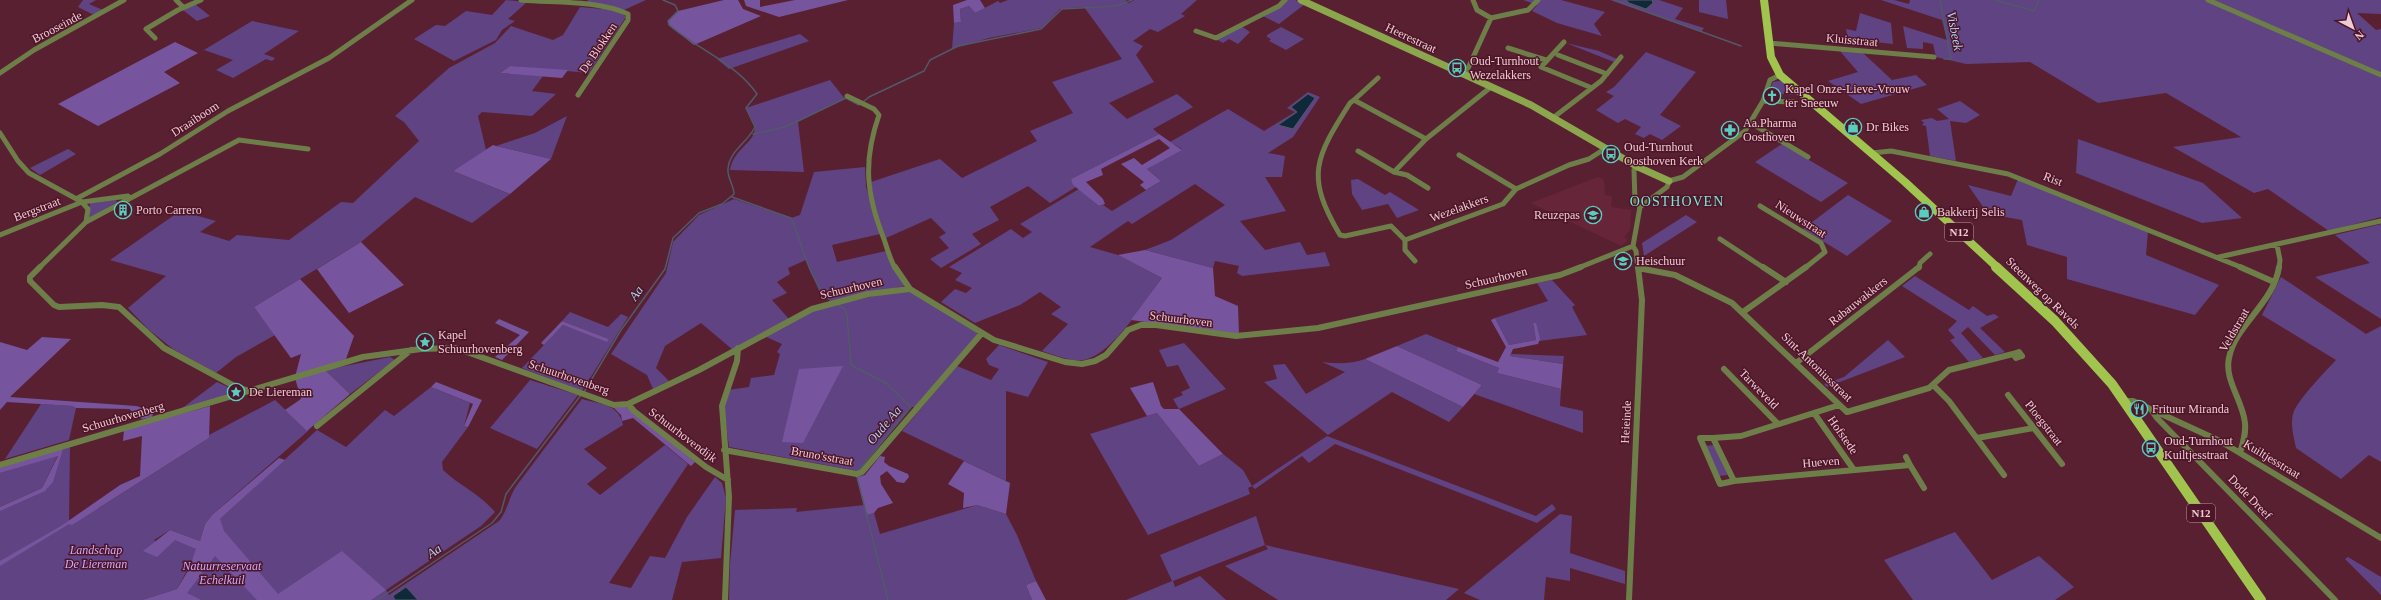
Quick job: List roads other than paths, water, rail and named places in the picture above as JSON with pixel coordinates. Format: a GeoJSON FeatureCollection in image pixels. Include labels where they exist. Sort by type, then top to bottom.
{"type":"FeatureCollection","features":[{"type":"Feature","properties":{"kind":"main road","name":"N12"},"geometry":{"type":"LineString","coordinates":[[1764,0],[1769,43]]}},
{"type":"Feature","properties":{"kind":"main road","name":"Steenweg op Ravels"},"geometry":{"type":"LineString","coordinates":[[1769,43],[1772,62],[1780,75],[1872,154],[2055,321],[2100,369],[2261,600]]}},
{"type":"Feature","properties":{"kind":"street","name":"Brooseinde"},"geometry":{"type":"LineString","coordinates":[[0,73],[34,50],[124,0]]}},
{"type":"Feature","properties":{"kind":"street"},"geometry":{"type":"LineString","coordinates":[[176,0],[183,7]]}},
{"type":"Feature","properties":{"kind":"street"},"geometry":{"type":"LineString","coordinates":[[155,38],[146,29],[183,7],[200,0]]}},
{"type":"Feature","properties":{"kind":"street","name":"Draaiboom"},"geometry":{"type":"LineString","coordinates":[[76,199],[160,154],[228,111],[329,58],[412,0]]}},
{"type":"Feature","properties":{"kind":"street"},"geometry":{"type":"LineString","coordinates":[[521,0],[542,0],[574,4],[584,2]]}},
{"type":"Feature","properties":{"kind":"street"},"geometry":{"type":"LineString","coordinates":[[1196,31],[1211,38],[1216,38],[1279,6],[1285,0]]}},
{"type":"Feature","properties":{"kind":"street","name":"Heerestraat"},"geometry":{"type":"LineString","coordinates":[[1301,0],[1554,117],[1638,167],[1670,181]]}},
{"type":"Feature","properties":{"kind":"street"},"geometry":{"type":"LineString","coordinates":[[1473,0],[1477,10],[1491,18],[1528,10],[1538,0]]}},
{"type":"Feature","properties":{"kind":"street"},"geometry":{"type":"LineString","coordinates":[[2208,0],[2381,75]]}},
{"type":"Feature","properties":{"kind":"street","name":"De Blokken"},"geometry":{"type":"LineString","coordinates":[[578,95],[630,17],[619,10],[584,2]]}},
{"type":"Feature","properties":{"kind":"street"},"geometry":{"type":"LineString","coordinates":[[1465,75],[1491,18]]}},
{"type":"Feature","properties":{"kind":"street"},"geometry":{"type":"LineString","coordinates":[[1564,42],[1541,65],[1543,68],[1592,88]]}},
{"type":"Feature","properties":{"kind":"street","name":"Kluisstraat"},"geometry":{"type":"LineString","coordinates":[[1769,43],[1934,57]]}},
{"type":"Feature","properties":{"kind":"street"},"geometry":{"type":"LineString","coordinates":[[1508,48],[1546,60]]}},
{"type":"Feature","properties":{"kind":"street"},"geometry":{"type":"LineString","coordinates":[[1558,55],[1607,74]]}},
{"type":"Feature","properties":{"kind":"street"},"geometry":{"type":"LineString","coordinates":[[1554,117],[1592,88],[1607,74],[1621,57]]}},
{"type":"Feature","properties":{"kind":"street"},"geometry":{"type":"LineString","coordinates":[[1633,246],[1640,207],[1667,186],[1670,181],[1686,175],[1740,135],[1751,124],[1763,101],[1770,80],[1780,75]]}},
{"type":"Feature","properties":{"kind":"street"},"geometry":{"type":"LineString","coordinates":[[1378,78],[1354,100],[1324,144],[1317,167],[1319,196],[1340,235],[1346,236],[1391,226],[1405,240],[1405,250],[1415,261]]}},
{"type":"Feature","properties":{"kind":"street"},"geometry":{"type":"LineString","coordinates":[[1394,172],[1426,139],[1491,87]]}},
{"type":"Feature","properties":{"kind":"street"},"geometry":{"type":"LineString","coordinates":[[847,96],[874,109],[879,115],[868,162],[868,186],[874,214],[894,266],[910,289]]}},
{"type":"Feature","properties":{"kind":"street"},"geometry":{"type":"LineString","coordinates":[[1354,100],[1426,139]]}},
{"type":"Feature","properties":{"kind":"street"},"geometry":{"type":"LineString","coordinates":[[1763,101],[1795,102]]}},
{"type":"Feature","properties":{"kind":"street"},"geometry":{"type":"LineString","coordinates":[[1751,124],[1808,157]]}},
{"type":"Feature","properties":{"kind":"street"},"geometry":{"type":"LineString","coordinates":[[0,134],[18,161],[29,173],[87,206],[88,212],[86,222]]}},
{"type":"Feature","properties":{"kind":"street"},"geometry":{"type":"LineString","coordinates":[[251,391],[238,388],[164,348],[119,307],[102,305],[65,308],[54,306],[30,281],[30,278],[86,222],[135,194],[239,140],[308,149]]}},
{"type":"Feature","properties":{"kind":"street","name":"Wezelakkers"},"geometry":{"type":"LineString","coordinates":[[1405,240],[1503,204],[1516,189],[1589,159],[1606,148]]}},
{"type":"Feature","properties":{"kind":"street"},"geometry":{"type":"LineString","coordinates":[[1358,151],[1394,172],[1407,175],[1428,188]]}},
{"type":"Feature","properties":{"kind":"street","name":"Rist"},"geometry":{"type":"LineString","coordinates":[[1872,154],[1891,152],[2008,174],[2219,257],[2274,282]]}},
{"type":"Feature","properties":{"kind":"street","name":"Wezelakkers"},"geometry":{"type":"LineString","coordinates":[[1459,155],[1516,189]]}},
{"type":"Feature","properties":{"kind":"street"},"geometry":{"type":"LineString","coordinates":[[1638,167],[1634,170],[1635,201],[1640,207]]}},
{"type":"Feature","properties":{"kind":"street"},"geometry":{"type":"LineString","coordinates":[[82,202],[135,194]]}},
{"type":"Feature","properties":{"kind":"street","name":"Bergstraat"},"geometry":{"type":"LineString","coordinates":[[0,235],[82,202]]}},
{"type":"Feature","properties":{"kind":"street","name":"Nieuwstraat"},"geometry":{"type":"LineString","coordinates":[[1743,312],[1823,255],[1826,250],[1821,244],[1760,206]]}},
{"type":"Feature","properties":{"kind":"street"},"geometry":{"type":"LineString","coordinates":[[2219,257],[2381,221]]}},
{"type":"Feature","properties":{"kind":"street"},"geometry":{"type":"LineString","coordinates":[[1720,239],[1786,282]]}},
{"type":"Feature","properties":{"kind":"street","name":"Veldstraat"},"geometry":{"type":"LineString","coordinates":[[2240,453],[2245,443],[2246,425],[2242,404],[2230,376],[2229,356],[2268,296],[2280,266],[2280,256],[2277,245]]}},
{"type":"Feature","properties":{"kind":"street","name":"Schuurhoven"},"geometry":{"type":"LineString","coordinates":[[628,404],[812,309],[868,294],[910,289],[974,326],[994,340],[1065,362],[1082,364],[1095,361],[1106,355],[1128,330],[1141,325],[1156,325],[1236,336],[1318,328],[1560,275],[1633,246]]}},
{"type":"Feature","properties":{"kind":"street","name":"Heieinde"},"geometry":{"type":"LineString","coordinates":[[1629,600],[1642,300],[1636,251],[1633,246]]}},
{"type":"Feature","properties":{"kind":"street","name":"Rabauwakkers"},"geometry":{"type":"LineString","coordinates":[[1796,363],[1919,268],[1920,263],[1930,254]]}},
{"type":"Feature","properties":{"kind":"street","name":"Sint-Antoniusstraat"},"geometry":{"type":"LineString","coordinates":[[1638,268],[1675,275],[1720,296],[1743,312],[1847,412],[1934,386]]}},
{"type":"Feature","properties":{"kind":"street","name":"Bruno'sstraat"},"geometry":{"type":"LineString","coordinates":[[724,450],[857,474],[862,472],[982,333]]}},
{"type":"Feature","properties":{"kind":"street","name":"Schuurhovenberg"},"geometry":{"type":"LineString","coordinates":[[0,465],[363,357],[438,347],[456,348],[586,396],[614,404],[628,404]]}},
{"type":"Feature","properties":{"kind":"street"},"geometry":{"type":"LineString","coordinates":[[724,450],[722,428],[724,392],[740,356],[738,348]]}},
{"type":"Feature","properties":{"kind":"street"},"geometry":{"type":"LineString","coordinates":[[317,426],[411,350]]}},
{"type":"Feature","properties":{"kind":"street"},"geometry":{"type":"LineString","coordinates":[[2004,475],[1949,401],[1934,386],[1936,379],[1949,370],[2013,354]]}},
{"type":"Feature","properties":{"kind":"street","name":"Tarweveld"},"geometry":{"type":"LineString","coordinates":[[1724,369],[1778,424]]}},
{"type":"Feature","properties":{"kind":"street","name":"Ploegstraat"},"geometry":{"type":"LineString","coordinates":[[2008,395],[2062,464]]}},
{"type":"Feature","properties":{"kind":"street","name":"Kuiltjesstraat"},"geometry":{"type":"LineString","coordinates":[[2124,402],[2133,401],[2220,440],[2381,538]]}},
{"type":"Feature","properties":{"kind":"street","name":"Schuurhovendijk"},"geometry":{"type":"LineString","coordinates":[[628,404],[634,411],[706,467],[728,480]]}},
{"type":"Feature","properties":{"kind":"street","name":"Hueven"},"geometry":{"type":"LineString","coordinates":[[1839,404],[1742,436],[1700,438],[1720,484],[1734,481],[1910,465]]}},
{"type":"Feature","properties":{"kind":"street","name":"Dode Dreef"},"geometry":{"type":"LineString","coordinates":[[2150,409],[2157,418],[2335,600]]}},
{"type":"Feature","properties":{"kind":"street","name":"Hofstede"},"geometry":{"type":"LineString","coordinates":[[1814,413],[1854,470]]}},
{"type":"Feature","properties":{"kind":"street"},"geometry":{"type":"LineString","coordinates":[[1977,438],[2034,428]]}},
{"type":"Feature","properties":{"kind":"street"},"geometry":{"type":"LineString","coordinates":[[1713,438],[1734,481]]}},
{"type":"Feature","properties":{"kind":"street","name":"Schuurhovendijk"},"geometry":{"type":"LineString","coordinates":[[724,450],[728,480],[729,511],[726,600]]}},
{"type":"Feature","properties":{"kind":"street"},"geometry":{"type":"LineString","coordinates":[[1906,458],[1924,488]]}},
{"type":"Feature","properties":{"kind":"water"},"geometry":{"type":"Polygon","coordinates":[[[1626,0],[1652,0],[1653,3],[1646,9],[1629,3],[1626,0]]]}},
{"type":"Feature","properties":{"kind":"water"},"geometry":{"type":"Polygon","coordinates":[[[1308,94],[1315,98],[1293,129],[1278,125],[1297,112],[1291,107],[1308,94]]]}},
{"type":"Feature","properties":{"kind":"water"},"geometry":{"type":"Polygon","coordinates":[[[406,587],[418,600],[395,600],[393,596],[406,587]]]}},
{"type":"Feature","properties":{"kind":"waterway","name":"Aa"},"geometry":{"type":"LineString","coordinates":[[584,392],[621,330],[665,269],[673,238],[699,213],[722,204],[734,194],[728,172],[729,163],[735,152],[755,127],[746,108],[757,94],[748,83],[727,65],[669,25],[668,21],[678,11],[675,5],[663,0]]}},
{"type":"Feature","properties":{"kind":"waterway"},"geometry":{"type":"LineString","coordinates":[[863,102],[869,97],[924,71],[930,60],[958,46],[1041,29],[1062,9],[1116,6],[1132,0]]}},
{"type":"Feature","properties":{"kind":"waterway"},"geometry":{"type":"LineString","coordinates":[[1614,0],[1741,46]]}},
{"type":"Feature","properties":{"kind":"waterway","name":"Visbeek"},"geometry":{"type":"LineString","coordinates":[[1940,0],[1951,59],[1944,59]]}},
{"type":"Feature","properties":{"kind":"waterway","name":"Visbeek"},"geometry":{"type":"LineString","coordinates":[[1995,0],[2034,11],[2039,0]]}},
{"type":"Feature","properties":{"kind":"waterway"},"geometry":{"type":"LineString","coordinates":[[753,134],[785,127],[846,98],[859,105]]}},
{"type":"Feature","properties":{"kind":"waterway","name":"Oude Aa"},"geometry":{"type":"LineString","coordinates":[[732,197],[791,218],[811,272],[816,282],[831,301]]}},
{"type":"Feature","properties":{"kind":"waterway","name":"Oude Aa"},"geometry":{"type":"LineString","coordinates":[[838,305],[845,309],[847,315],[851,365],[886,383],[911,407],[858,471]]}},
{"type":"Feature","properties":{"kind":"waterway","name":"Aa"},"geometry":{"type":"LineString","coordinates":[[377,600],[492,523],[501,512],[506,494],[581,395]]}},
{"type":"Feature","properties":{"kind":"waterway","name":"Oude Aa"},"geometry":{"type":"LineString","coordinates":[[857,477],[888,600]]}},
{"type":"Feature","properties":{"kind":"place","name":"Oud-Turnhout Wezelakkers"},"geometry":{"type":"Point","coordinates":[1457,68]}},
{"type":"Feature","properties":{"kind":"place","name":"Kapel Onze-Lieve-Vrouw ter Sneeuw"},"geometry":{"type":"Point","coordinates":[1772,96]}},
{"type":"Feature","properties":{"kind":"place","name":"Dr Bikes"},"geometry":{"type":"Point","coordinates":[1853,127]}},
{"type":"Feature","properties":{"kind":"place","name":"Aa.Pharma Oosthoven"},"geometry":{"type":"Point","coordinates":[1730,130]}},
{"type":"Feature","properties":{"kind":"place","name":"Oud-Turnhout Oosthoven Kerk"},"geometry":{"type":"Point","coordinates":[1611,154]}},
{"type":"Feature","properties":{"kind":"place","name":"Porto Carrero"},"geometry":{"type":"Point","coordinates":[123,210]}},
{"type":"Feature","properties":{"kind":"place","name":"Bakkerij Selis"},"geometry":{"type":"Point","coordinates":[1924,212]}},
{"type":"Feature","properties":{"kind":"place","name":"Reuzepas"},"geometry":{"type":"Point","coordinates":[1593,215]}},
{"type":"Feature","properties":{"kind":"place","name":"Heischuur"},"geometry":{"type":"Point","coordinates":[1623,261]}},
{"type":"Feature","properties":{"kind":"place","name":"Kapel Schuurhovenberg"},"geometry":{"type":"Point","coordinates":[425,342]}},
{"type":"Feature","properties":{"kind":"place","name":"De Liereman"},"geometry":{"type":"Point","coordinates":[236,392]}},
{"type":"Feature","properties":{"kind":"place","name":"Frituur Miranda"},"geometry":{"type":"Point","coordinates":[2139,409]}},
{"type":"Feature","properties":{"kind":"place","name":"Oud-Turnhout Kuiltjesstraat"},"geometry":{"type":"Point","coordinates":[2151,448]}},
{"type":"Feature","properties":{"kind":"district","name":"OOSTHOVEN"},"geometry":{"type":"Point","coordinates":[1677,201]}},
{"type":"Feature","properties":{"kind":"park label","name":"Landschap De Liereman"},"geometry":{"type":"Point","coordinates":[96,557]}},
{"type":"Feature","properties":{"kind":"park label","name":"Natuurreservaat Echelkuil"},"geometry":{"type":"Point","coordinates":[222,573]}}]}
